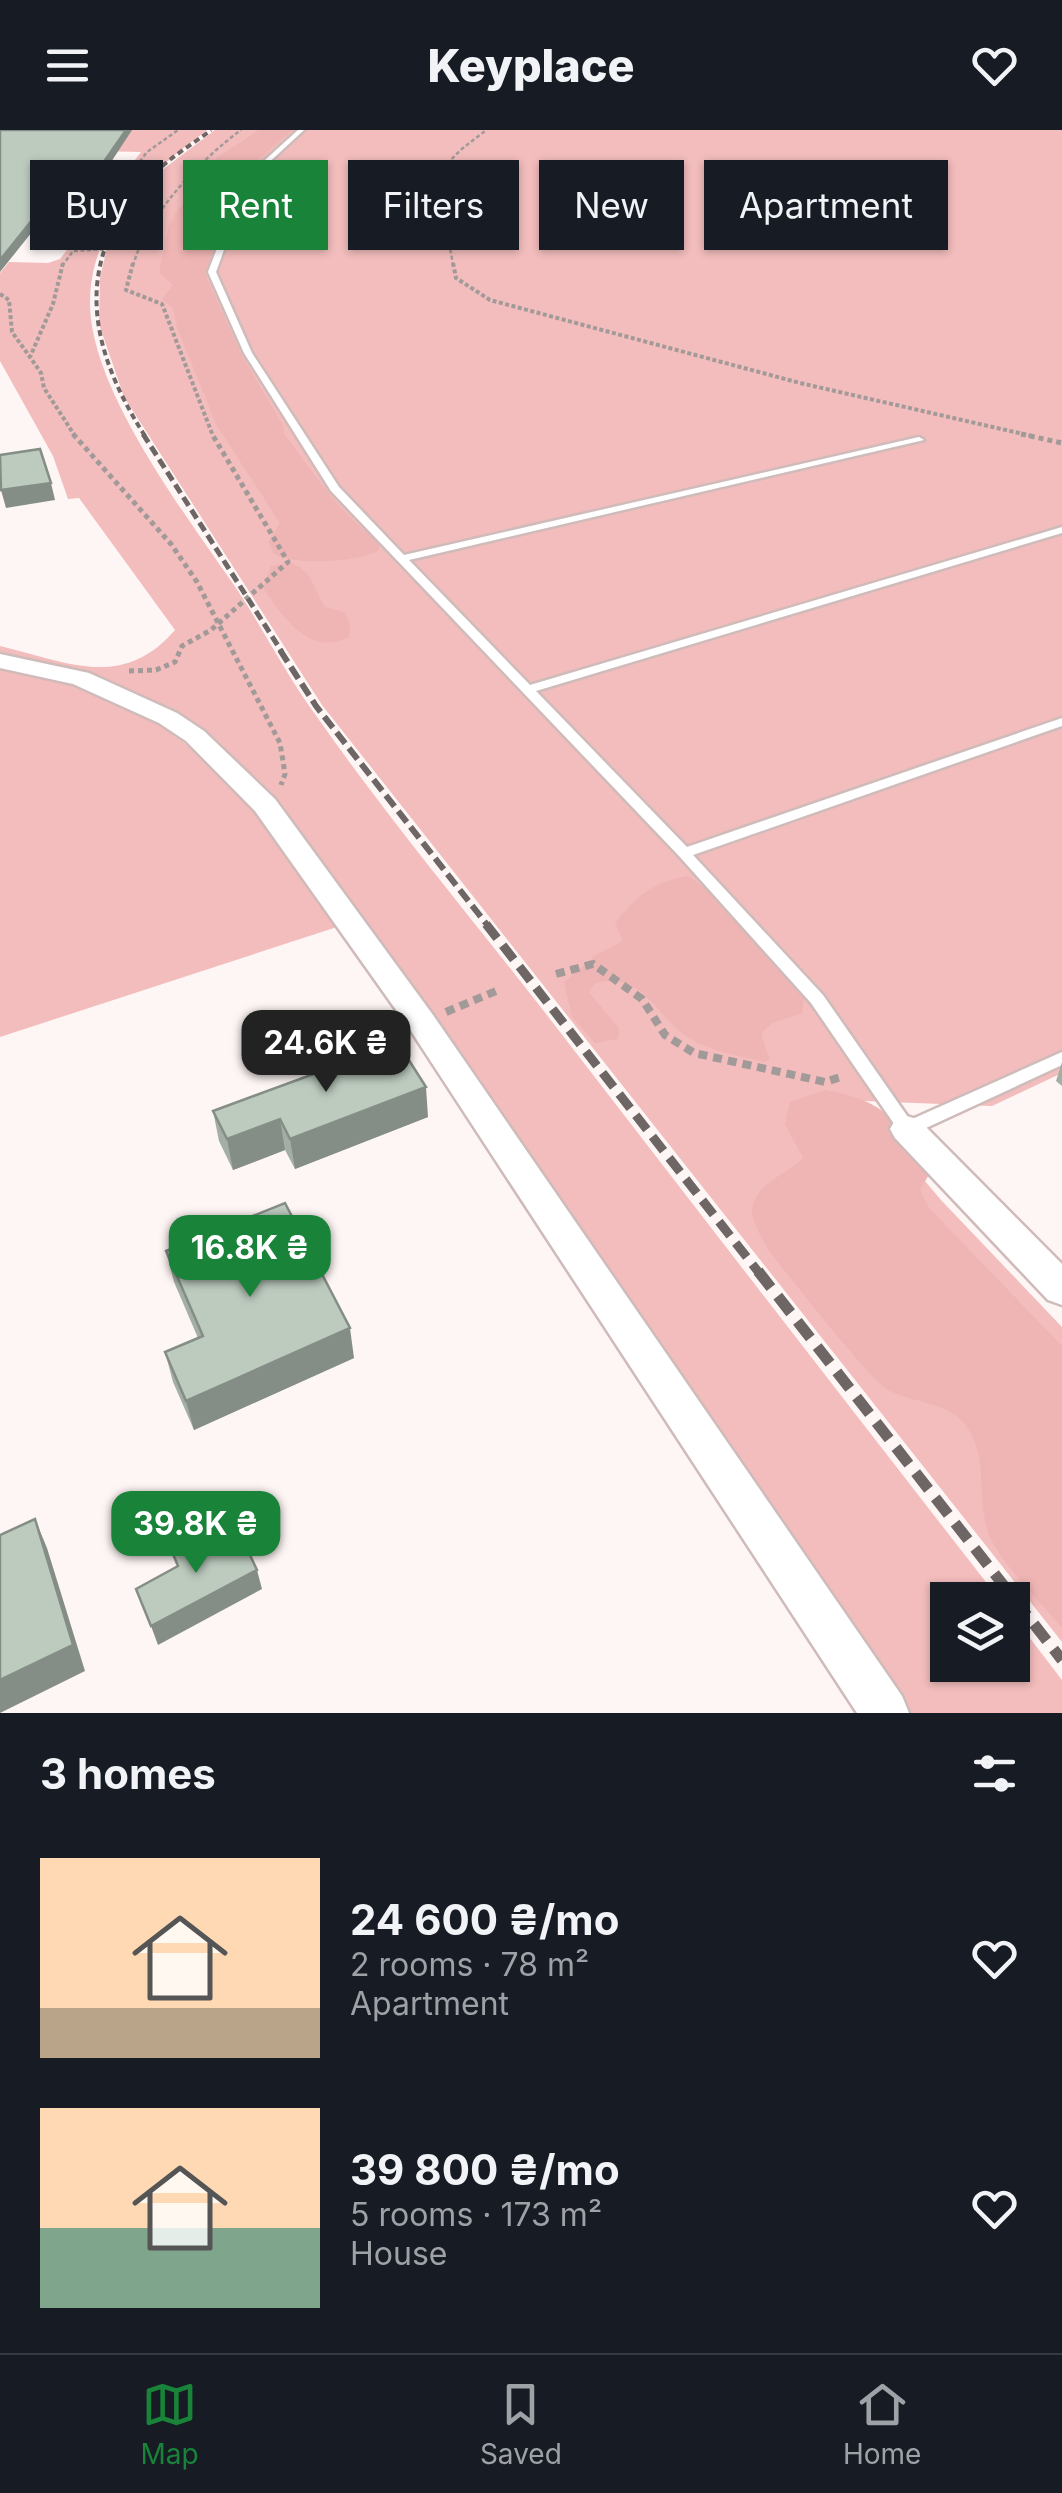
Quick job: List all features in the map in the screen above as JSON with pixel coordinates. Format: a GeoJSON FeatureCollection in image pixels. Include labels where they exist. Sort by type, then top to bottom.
{"type":"FeatureCollection","features":[{"type":"Feature","properties":{"kind":"street"},"geometry":{"type":"LineString","coordinates":[[0,662],[80,678],[168,718],[195,736],[265,805],[422,1023],[885,1713]]}},
{"type":"Feature","properties":{"kind":"street"},"geometry":{"type":"LineString","coordinates":[[908,1129],[1062,1288]]}},
{"type":"Feature","properties":{"kind":"lane"},"geometry":{"type":"LineString","coordinates":[[300,130],[246,180],[212,272],[248,354],[335,488],[817,998],[908,1129],[1062,1058]]}},
{"type":"Feature","properties":{"kind":"lane"},"geometry":{"type":"LineString","coordinates":[[405,558],[919,440]]}},
{"type":"Feature","properties":{"kind":"lane"},"geometry":{"type":"LineString","coordinates":[[528,689],[1062,530]]}},
{"type":"Feature","properties":{"kind":"lane"},"geometry":{"type":"LineString","coordinates":[[684,853],[1062,722]]}},
{"type":"Feature","properties":{"kind":"path"},"geometry":{"type":"LineString","coordinates":[[30,357],[33,340],[54,303],[55,275],[147,152],[178,130]]}},
{"type":"Feature","properties":{"kind":"path"},"geometry":{"type":"LineString","coordinates":[[163,212],[208,154],[242,130]]}},
{"type":"Feature","properties":{"kind":"path"},"geometry":{"type":"LineString","coordinates":[[486,130],[449,160],[440,180],[440,199],[456,278],[490,300],[782,378],[1062,443]]}},
{"type":"Feature","properties":{"kind":"path"},"geometry":{"type":"LineString","coordinates":[[73,251],[90,250]]}},
{"type":"Feature","properties":{"kind":"path"},"geometry":{"type":"LineString","coordinates":[[80,678],[103,670],[167,666],[175,662],[182,646],[219,623],[288,562],[208,427],[162,304],[126,290],[138,250]]}},
{"type":"Feature","properties":{"kind":"path"},"geometry":{"type":"LineString","coordinates":[[0,294],[9,300],[8,314],[16,342],[30,357],[55,407],[81,446],[170,544],[219,623],[280,743],[285,774],[280,788],[265,805]]}},
{"type":"Feature","properties":{"kind":"path"},"geometry":{"type":"LineString","coordinates":[[556,974],[593,964],[642,999],[666,1035],[694,1053],[826,1082],[865,1070]]}},
{"type":"Feature","properties":{"kind":"path"},"geometry":{"type":"LineString","coordinates":[[422,1023],[496,991]]}},
{"type":"Feature","properties":{"kind":"shaded area"},"geometry":{"type":"Polygon","coordinates":[[[113,130],[207,130],[163,165],[163,160],[135,160],[141,152],[95,151],[113,130]]]}},
{"type":"Feature","properties":{"kind":"shaded area"},"geometry":{"type":"Polygon","coordinates":[[[215,130],[1062,130],[1062,1073],[992,1106],[864,1101],[870,1116],[941,1200],[1062,1327],[1062,1642],[1030,1601],[1030,1582],[1015,1582],[322,705],[124,397],[99,324],[100,277],[107,250],[163,250],[163,169],[215,130]]]}},
{"type":"Feature","properties":{"kind":"shaded area"},"geometry":{"type":"Polygon","coordinates":[[[259,130],[293,130],[258,160],[216,158],[259,130]]]}},
{"type":"Feature","properties":{"kind":"shaded area"},"geometry":{"type":"Polygon","coordinates":[[[183,205],[183,250],[213,250],[205,274],[241,354],[283,425],[284,434],[340,507],[381,542],[378,551],[341,560],[311,561],[274,554],[268,542],[280,523],[217,426],[177,328],[173,308],[162,299],[173,285],[159,273],[169,225],[183,205]]]}},
{"type":"Feature","properties":{"kind":"shaded area"},"geometry":{"type":"Polygon","coordinates":[[[67,250],[100,250],[90,303],[94,338],[106,375],[146,453],[300,693],[424,860],[986,1582],[930,1582],[930,1682],[1030,1682],[1030,1638],[1062,1680],[1062,1713],[911,1713],[508,1128],[280,808],[173,715],[0,657],[0,646],[71,664],[114,666],[155,649],[175,630],[79,498],[68,499],[53,456],[0,361],[0,273],[9,262],[48,263],[60,259],[67,250]]]}},
{"type":"Feature","properties":{"kind":"shaded area"},"geometry":{"type":"Polygon","coordinates":[[[290,563],[308,575],[325,607],[344,612],[350,625],[349,637],[335,642],[309,638],[279,610],[263,588],[271,566],[290,563]]]}},
{"type":"Feature","properties":{"kind":"shaded area"},"geometry":{"type":"Polygon","coordinates":[[[0,668],[75,684],[122,704],[197,753],[256,813],[337,927],[0,1037],[0,668]]]}},
{"type":"Feature","properties":{"kind":"shaded area"},"geometry":{"type":"Polygon","coordinates":[[[688,876],[704,887],[804,998],[802,1013],[772,1023],[761,1034],[770,1060],[728,1053],[694,1041],[627,984],[595,983],[589,992],[619,1029],[618,1039],[595,1043],[572,1017],[564,982],[596,955],[623,941],[615,923],[638,898],[655,886],[688,876]]]}},
{"type":"Feature","properties":{"kind":"shaded area"},"geometry":{"type":"Polygon","coordinates":[[[825,1090],[864,1101],[889,1116],[930,1173],[920,1190],[929,1208],[1062,1346],[1062,1628],[1030,1591],[1030,1582],[1022,1582],[991,1539],[983,1509],[977,1449],[964,1423],[947,1410],[897,1394],[879,1382],[779,1264],[756,1226],[752,1211],[759,1193],[803,1158],[785,1124],[790,1102],[825,1090]]]}},
{"type":"Feature","properties":{"kind":"building"},"geometry":{"type":"Polygon","coordinates":[[[0,130],[126,130],[105,160],[30,160],[30,223],[0,260],[0,130]]]}},
{"type":"Feature","properties":{"kind":"building"},"geometry":{"type":"Polygon","coordinates":[[[40,449],[51,483],[1,490],[0,455],[40,449]]]}},
{"type":"Feature","properties":{"kind":"building"},"geometry":{"type":"Polygon","coordinates":[[[398,1043],[426,1087],[290,1139],[280,1119],[227,1139],[213,1111],[398,1043]]]}},
{"type":"Feature","properties":{"kind":"building"},"geometry":{"type":"Polygon","coordinates":[[[285,1203],[350,1328],[186,1401],[165,1352],[203,1336],[166,1251],[285,1203]]]}},
{"type":"Feature","properties":{"kind":"building"},"geometry":{"type":"Polygon","coordinates":[[[35,1519],[73,1645],[0,1680],[0,1535],[35,1519]]]}},
{"type":"Feature","properties":{"kind":"building"},"geometry":{"type":"Polygon","coordinates":[[[216,1532],[222,1546],[241,1536],[257,1570],[151,1626],[136,1589],[178,1566],[173,1554],[216,1532]]]}},
{"type":"Feature","properties":{"kind":"railway"},"geometry":{"type":"LineString","coordinates":[[145,436],[125,402],[100,334],[96,301],[100,268],[110,235],[129,203],[162,166],[211,130]]}},
{"type":"Feature","properties":{"kind":"railway"},"geometry":{"type":"LineString","coordinates":[[143,434],[282,652]]}},
{"type":"Feature","properties":{"kind":"railway"},"geometry":{"type":"LineString","coordinates":[[280,650],[316,706],[488,926]]}},
{"type":"Feature","properties":{"kind":"railway"},"geometry":{"type":"LineString","coordinates":[[486,924],[760,1274]]}},
{"type":"Feature","properties":{"kind":"railway"},"geometry":{"type":"LineString","coordinates":[[758,1271],[1062,1660]]}}]}
